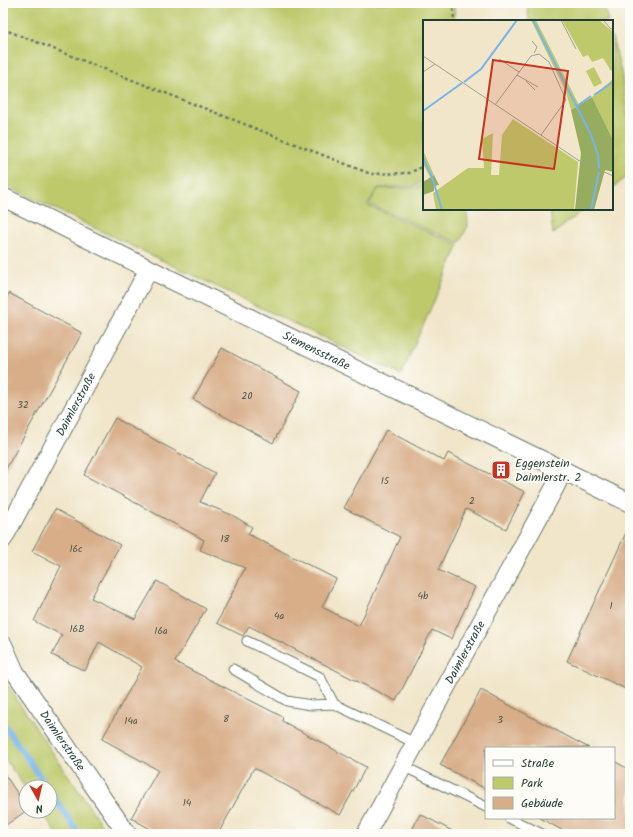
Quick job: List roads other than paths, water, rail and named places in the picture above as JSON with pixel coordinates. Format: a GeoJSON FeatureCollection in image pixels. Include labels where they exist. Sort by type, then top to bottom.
{"type":"FeatureCollection","features":[{"type":"Feature","properties":{"kind":"street","name":"Siemensstraße"},"geometry":{"type":"LineString","coordinates":[[3,197],[630,503]]}},
{"type":"Feature","properties":{"kind":"street","name":"Daimlerstraße"},"geometry":{"type":"LineString","coordinates":[[3,539],[149,269]]}},
{"type":"Feature","properties":{"kind":"street","name":"Daimlerstraße"},"geometry":{"type":"LineString","coordinates":[[366,834],[563,470]]}},
{"type":"Feature","properties":{"kind":"street","name":"Daimlerstraße"},"geometry":{"type":"LineString","coordinates":[[3,645],[15,672],[127,834]]}},
{"type":"Feature","properties":{"kind":"lane"},"geometry":{"type":"LineString","coordinates":[[248,641],[320,677],[334,704]]}},
{"type":"Feature","properties":{"kind":"lane"},"geometry":{"type":"LineString","coordinates":[[233,669],[287,701],[311,705],[334,704],[415,743]]}},
{"type":"Feature","properties":{"kind":"lane"},"geometry":{"type":"LineString","coordinates":[[403,766],[485,807]]}},
{"type":"Feature","properties":{"kind":"lane"},"geometry":{"type":"LineString","coordinates":[[511,819],[542,834]]}},
{"type":"Feature","properties":{"kind":"waterway"},"geometry":{"type":"LineString","coordinates":[[3,723],[42,779]]}},
{"type":"Feature","properties":{"kind":"waterway"},"geometry":{"type":"LineString","coordinates":[[58,803],[79,834]]}},
{"type":"Feature","properties":{"kind":"place","name":"Eggenstein Daimlerstr. 2"},"geometry":{"type":"Point","coordinates":[501,470]}}]}
